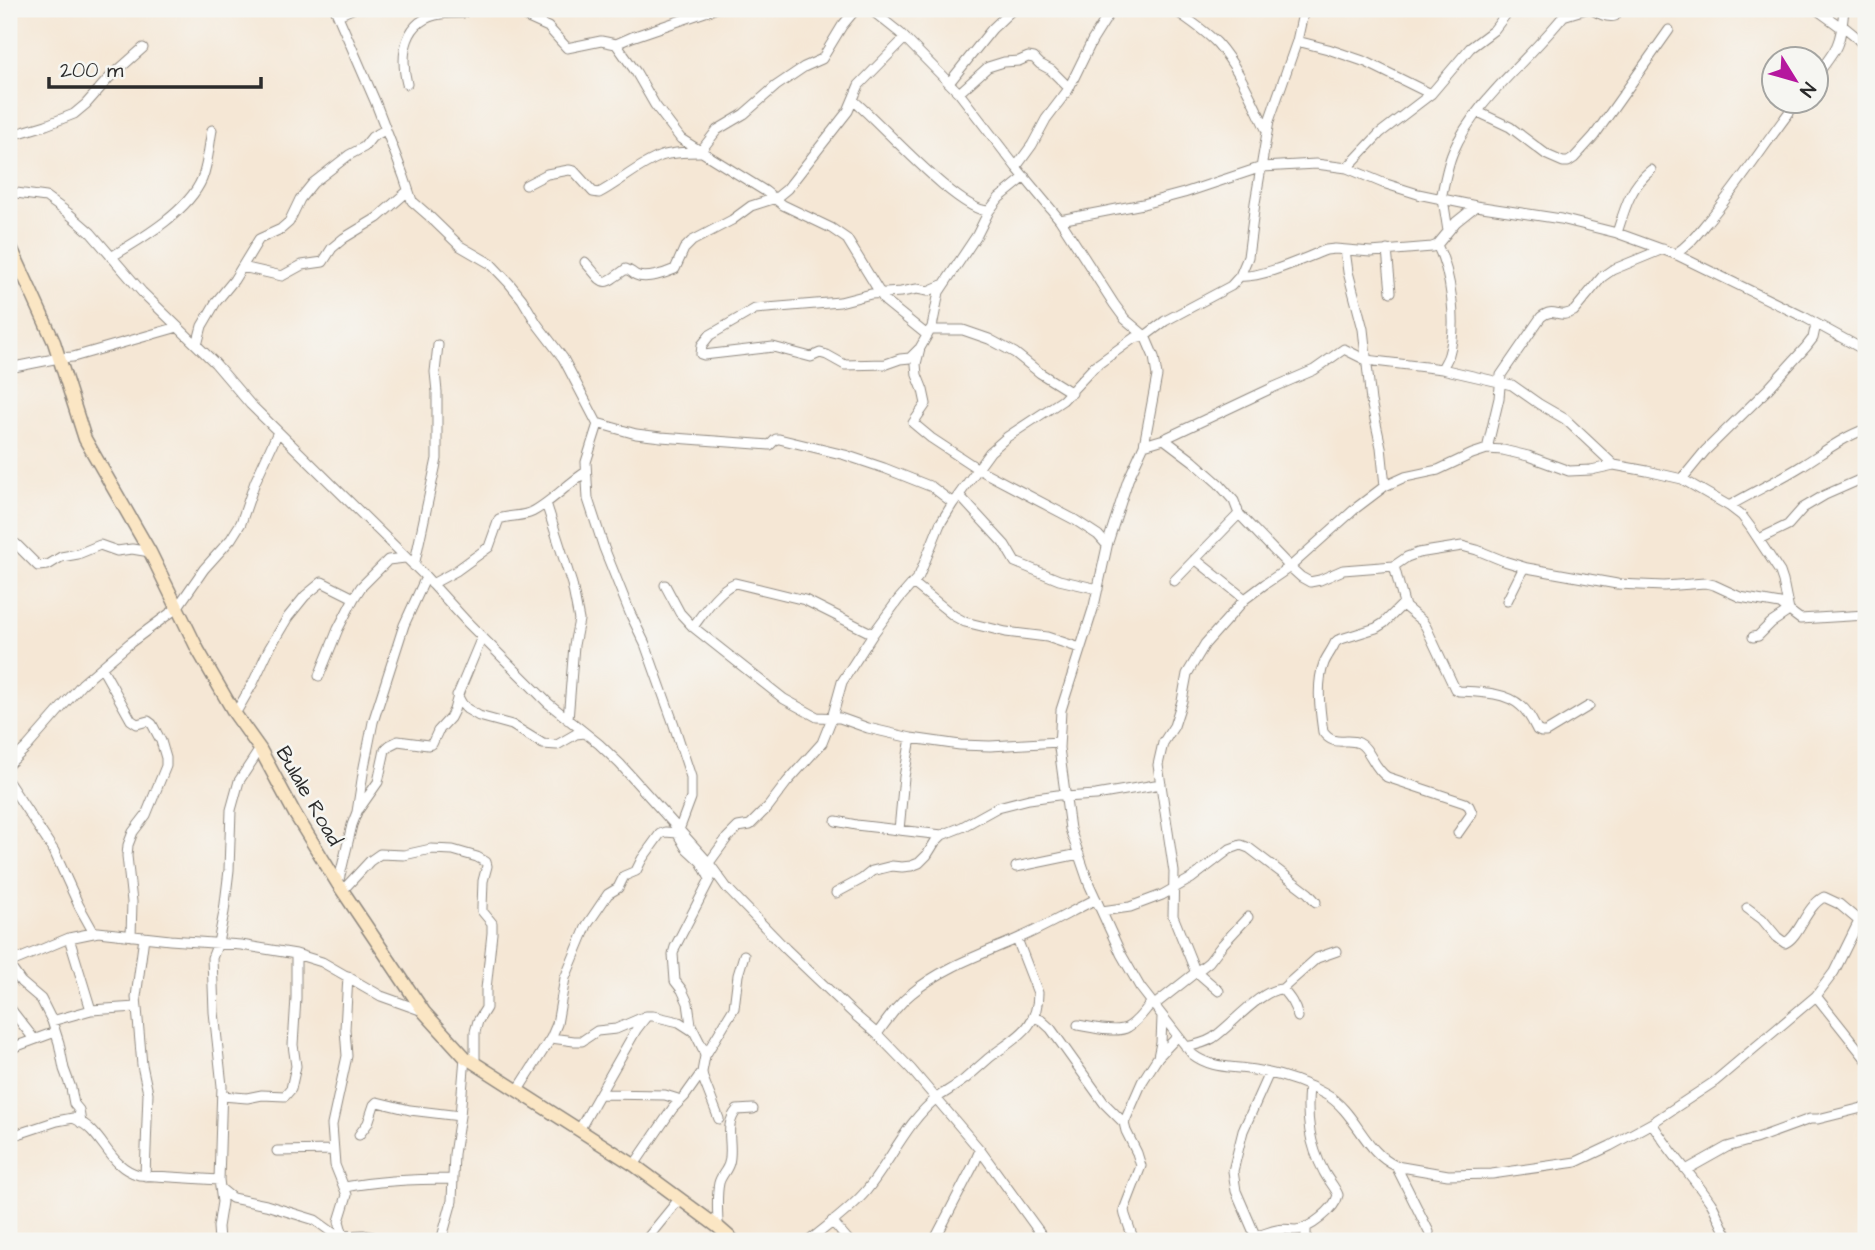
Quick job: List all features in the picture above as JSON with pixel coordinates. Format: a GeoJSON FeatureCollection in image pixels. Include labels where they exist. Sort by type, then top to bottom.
{"type":"FeatureCollection","features":[{"type":"Feature","properties":{"kind":"street"},"geometry":{"type":"LineString","coordinates":[[352,9],[337,12],[414,204],[460,246],[491,264],[509,283],[563,358],[598,424],[636,434],[720,442],[770,445],[779,439],[845,455],[884,468],[956,499],[1006,547],[1015,562],[1059,580],[1098,589]]}},
{"type":"Feature","properties":{"kind":"street"},"geometry":{"type":"LineString","coordinates":[[407,84],[403,67],[404,52],[412,29],[424,19],[439,14],[463,13],[468,9]]}},
{"type":"Feature","properties":{"kind":"street"},"geometry":{"type":"LineString","coordinates":[[518,9],[527,18],[548,27],[567,48],[601,41],[616,44],[714,9]]}},
{"type":"Feature","properties":{"kind":"street"},"geometry":{"type":"LineString","coordinates":[[526,185],[547,174],[569,170],[575,171],[593,192],[598,193],[659,157],[700,152],[718,130],[744,114],[776,86],[804,67],[822,59],[856,9]]}},
{"type":"Feature","properties":{"kind":"street"},"geometry":{"type":"LineString","coordinates":[[870,9],[905,38],[959,93],[1060,220],[1114,304],[1125,319],[1145,336],[1154,357],[1157,376],[1144,445],[1128,480],[1107,545],[1098,589],[1061,710],[1059,742],[1070,829],[1096,899],[1121,954],[1140,987],[1186,1047],[1200,1060],[1211,1065],[1269,1073],[1336,1100],[1380,1154],[1396,1166],[1448,1175],[1492,1174],[1560,1165],[1589,1156],[1652,1123],[1713,1082],[1816,996],[1834,972],[1864,913],[1824,897],[1811,909],[1791,939],[1785,943],[1747,908]]}},
{"type":"Feature","properties":{"kind":"street"},"geometry":{"type":"LineString","coordinates":[[949,83],[982,40],[1013,9]]}},
{"type":"Feature","properties":{"kind":"street"},"geometry":{"type":"LineString","coordinates":[[1016,167],[1069,88],[1092,41],[1112,9]]}},
{"type":"Feature","properties":{"kind":"street"},"geometry":{"type":"LineString","coordinates":[[1173,9],[1218,45],[1244,83],[1267,131]]}},
{"type":"Feature","properties":{"kind":"street"},"geometry":{"type":"LineString","coordinates":[[711,860],[733,832],[740,826],[750,825],[768,807],[822,743],[842,681],[873,634],[919,576],[940,524],[996,446],[1072,393],[1085,376],[1103,360],[1134,338],[1145,336],[1165,321],[1231,286],[1240,276],[1248,257],[1267,131],[1297,41],[1304,9]]}},
{"type":"Feature","properties":{"kind":"street"},"geometry":{"type":"LineString","coordinates":[[1347,168],[1380,133],[1431,94],[1470,48],[1494,30],[1510,9]]}},
{"type":"Feature","properties":{"kind":"street"},"geometry":{"type":"LineString","coordinates":[[1448,231],[1442,199],[1452,154],[1478,112],[1566,12],[1589,9],[1612,17],[1619,9]]}},
{"type":"Feature","properties":{"kind":"street"},"geometry":{"type":"LineString","coordinates":[[1816,9],[1854,35],[1866,48]]}},
{"type":"Feature","properties":{"kind":"street"},"geometry":{"type":"LineString","coordinates":[[1829,60],[1841,40],[1844,9]]}},
{"type":"Feature","properties":{"kind":"street"},"geometry":{"type":"LineString","coordinates":[[1478,112],[1510,127],[1547,155],[1569,162],[1594,136],[1669,30]]}},
{"type":"Feature","properties":{"kind":"street"},"geometry":{"type":"LineString","coordinates":[[585,262],[599,279],[606,282],[626,269],[641,276],[672,271],[677,267],[684,249],[692,241],[732,220],[751,206],[776,198],[786,189],[848,111],[859,85],[905,38]]}},
{"type":"Feature","properties":{"kind":"street"},"geometry":{"type":"LineString","coordinates":[[1297,41],[1328,48],[1366,62],[1431,94]]}},
{"type":"Feature","properties":{"kind":"street"},"geometry":{"type":"LineString","coordinates":[[616,44],[655,105],[681,139],[783,205],[831,228],[847,239],[888,304],[929,332],[963,330],[989,339],[1015,353],[1072,393]]}},
{"type":"Feature","properties":{"kind":"street"},"geometry":{"type":"LineString","coordinates":[[9,136],[74,114],[143,48]]}},
{"type":"Feature","properties":{"kind":"street"},"geometry":{"type":"LineString","coordinates":[[959,93],[988,67],[1028,57],[1051,70],[1069,88]]}},
{"type":"Feature","properties":{"kind":"street"},"geometry":{"type":"LineString","coordinates":[[854,101],[944,186],[981,211],[989,211]]}},
{"type":"Feature","properties":{"kind":"street"},"geometry":{"type":"LineString","coordinates":[[1675,254],[1696,237],[1786,116]]}},
{"type":"Feature","properties":{"kind":"street"},"geometry":{"type":"LineString","coordinates":[[111,257],[158,228],[192,194],[202,178],[212,130]]}},
{"type":"Feature","properties":{"kind":"street"},"geometry":{"type":"LineString","coordinates":[[197,345],[202,326],[210,311],[259,239],[278,232],[287,225],[300,199],[313,183],[385,130]]}},
{"type":"Feature","properties":{"kind":"street"},"geometry":{"type":"LineString","coordinates":[[1060,220],[1143,204],[1262,167],[1316,164],[1347,168],[1383,183],[1442,199],[1561,219],[1617,233],[1675,254],[1866,351]]}},
{"type":"Feature","properties":{"kind":"street"},"geometry":{"type":"LineString","coordinates":[[1617,233],[1632,191],[1651,170]]}},
{"type":"Feature","properties":{"kind":"street"},"geometry":{"type":"LineString","coordinates":[[1025,177],[999,198],[989,211],[977,235],[939,292],[934,320],[920,348],[916,364],[926,402],[913,423],[978,469],[1075,520],[1098,535],[1107,545]]}},
{"type":"Feature","properties":{"kind":"street"},"geometry":{"type":"LineString","coordinates":[[242,267],[282,276],[302,265],[323,262],[332,248],[377,218],[408,191]]}},
{"type":"Feature","properties":{"kind":"street"},"geometry":{"type":"LineString","coordinates":[[9,192],[44,196],[91,233],[142,292],[482,637],[548,703],[620,764],[763,926],[911,1069],[980,1150],[1046,1241]]}},
{"type":"Feature","properties":{"kind":"street"},"geometry":{"type":"LineString","coordinates":[[1240,276],[1261,273],[1326,250],[1371,252],[1414,250],[1437,245],[1466,213],[1476,206]]}},
{"type":"Feature","properties":{"kind":"street","name":"Bulale Road"},"geometry":{"type":"LineString","coordinates":[[9,243],[54,342],[85,439],[150,552],[210,672],[260,749],[295,814],[340,887],[424,1012],[470,1061],[634,1165],[734,1241]]}},
{"type":"Feature","properties":{"kind":"street"},"geometry":{"type":"LineString","coordinates":[[1437,245],[1447,272],[1453,324],[1449,354],[1442,369]]}},
{"type":"Feature","properties":{"kind":"street"},"geometry":{"type":"LineString","coordinates":[[1488,449],[1500,382],[1507,366],[1541,317],[1554,312],[1564,316],[1574,311],[1602,277],[1612,270],[1662,249]]}},
{"type":"Feature","properties":{"kind":"street"},"geometry":{"type":"LineString","coordinates":[[1345,250],[1364,338],[1385,486]]}},
{"type":"Feature","properties":{"kind":"street"},"geometry":{"type":"LineString","coordinates":[[1387,250],[1391,292]]}},
{"type":"Feature","properties":{"kind":"street"},"geometry":{"type":"LineString","coordinates":[[920,348],[910,358],[882,364],[854,365],[845,365],[820,353],[811,357],[773,347],[701,354],[702,345],[710,335],[755,309],[840,302],[917,289],[928,291],[943,284]]}},
{"type":"Feature","properties":{"kind":"street"},"geometry":{"type":"LineString","coordinates":[[1682,479],[1705,451],[1807,346],[1813,338],[1816,324]]}},
{"type":"Feature","properties":{"kind":"street"},"geometry":{"type":"LineString","coordinates":[[9,368],[74,357],[178,327]]}},
{"type":"Feature","properties":{"kind":"street"},"geometry":{"type":"LineString","coordinates":[[1144,445],[1164,439],[1314,370],[1364,338]]}},
{"type":"Feature","properties":{"kind":"street"},"geometry":{"type":"LineString","coordinates":[[414,566],[437,459],[435,372],[438,345]]}},
{"type":"Feature","properties":{"kind":"street"},"geometry":{"type":"LineString","coordinates":[[1344,349],[1366,360],[1442,369],[1512,385],[1565,419],[1614,465]]}},
{"type":"Feature","properties":{"kind":"street"},"geometry":{"type":"LineString","coordinates":[[598,424],[588,453],[588,499],[630,613],[645,644],[691,777],[691,798],[679,832],[686,848],[701,862],[710,879],[673,954],[674,981],[688,1003],[694,1031],[705,1056]]}},
{"type":"Feature","properties":{"kind":"street"},"geometry":{"type":"LineString","coordinates":[[1729,506],[1866,429]]}},
{"type":"Feature","properties":{"kind":"street"},"geometry":{"type":"LineString","coordinates":[[9,764],[76,690],[177,608],[241,523],[255,482],[278,432]]}},
{"type":"Feature","properties":{"kind":"street"},"geometry":{"type":"LineString","coordinates":[[1164,439],[1219,484],[1234,501],[1239,514],[1290,567],[1310,582],[1343,570],[1394,566],[1418,553],[1462,547],[1524,567],[1616,584],[1664,586],[1705,583],[1751,599],[1780,604],[1800,619],[1866,615]]}},
{"type":"Feature","properties":{"kind":"street"},"geometry":{"type":"LineString","coordinates":[[1219,991],[1196,972],[1173,916],[1174,872],[1158,765],[1163,743],[1174,726],[1189,669],[1205,644],[1245,599],[1290,567],[1385,486],[1405,477],[1438,470],[1488,449],[1528,456],[1569,471],[1614,465],[1682,479],[1742,516],[1780,572],[1789,611]]}},
{"type":"Feature","properties":{"kind":"street"},"geometry":{"type":"LineString","coordinates":[[340,887],[373,722],[404,625],[429,581],[456,570],[489,547],[499,519],[524,516],[546,503],[586,472]]}},
{"type":"Feature","properties":{"kind":"street"},"geometry":{"type":"LineString","coordinates":[[1759,539],[1787,525],[1803,509],[1825,495],[1866,477]]}},
{"type":"Feature","properties":{"kind":"street"},"geometry":{"type":"LineString","coordinates":[[546,503],[572,584],[579,620],[573,645],[568,720]]}},
{"type":"Feature","properties":{"kind":"street"},"geometry":{"type":"LineString","coordinates":[[1174,581],[1239,514]]}},
{"type":"Feature","properties":{"kind":"street"},"geometry":{"type":"LineString","coordinates":[[10,541],[38,566],[100,545],[117,551],[132,549],[150,552]]}},
{"type":"Feature","properties":{"kind":"street"},"geometry":{"type":"LineString","coordinates":[[319,676],[330,646],[354,598],[385,562],[392,558],[405,558]]}},
{"type":"Feature","properties":{"kind":"street"},"geometry":{"type":"LineString","coordinates":[[1195,559],[1245,599]]}},
{"type":"Feature","properties":{"kind":"street"},"geometry":{"type":"LineString","coordinates":[[1394,566],[1404,603],[1408,610],[1422,621],[1452,684],[1460,691],[1496,695],[1511,700],[1521,706],[1541,732],[1546,732],[1589,706]]}},
{"type":"Feature","properties":{"kind":"street"},"geometry":{"type":"LineString","coordinates":[[1507,601],[1524,567]]}},
{"type":"Feature","properties":{"kind":"street"},"geometry":{"type":"LineString","coordinates":[[235,714],[269,649],[288,617],[305,596],[322,582],[354,598]]}},
{"type":"Feature","properties":{"kind":"street"},"geometry":{"type":"LineString","coordinates":[[693,627],[729,585],[735,583],[811,602],[873,634]]}},
{"type":"Feature","properties":{"kind":"street"},"geometry":{"type":"LineString","coordinates":[[913,583],[965,622],[1047,638],[1080,648]]}},
{"type":"Feature","properties":{"kind":"street"},"geometry":{"type":"LineString","coordinates":[[665,585],[680,613],[693,627],[784,699],[817,718],[846,719],[911,738],[960,745],[1059,742]]}},
{"type":"Feature","properties":{"kind":"street"},"geometry":{"type":"LineString","coordinates":[[1404,603],[1376,628],[1335,643],[1323,665],[1321,676],[1323,732],[1332,740],[1363,745],[1380,773],[1387,777],[1465,803],[1472,813],[1458,833]]}},
{"type":"Feature","properties":{"kind":"street"},"geometry":{"type":"LineString","coordinates":[[1753,637],[1758,636],[1789,611]]}},
{"type":"Feature","properties":{"kind":"street"},"geometry":{"type":"LineString","coordinates":[[357,812],[378,782],[387,747],[398,741],[432,744],[453,713],[457,695],[482,637]]}},
{"type":"Feature","properties":{"kind":"street"},"geometry":{"type":"LineString","coordinates":[[102,667],[131,720],[137,724],[148,721],[152,724],[166,758],[164,771],[151,804],[128,845],[132,902],[131,936]]}},
{"type":"Feature","properties":{"kind":"street"},"geometry":{"type":"LineString","coordinates":[[457,695],[461,704],[479,716],[512,725],[543,744],[557,745],[576,734],[585,733]]}},
{"type":"Feature","properties":{"kind":"street"},"geometry":{"type":"LineString","coordinates":[[899,830],[911,738]]}},
{"type":"Feature","properties":{"kind":"street"},"geometry":{"type":"LineString","coordinates":[[219,1241],[222,1202],[222,1096],[212,958],[225,912],[231,810],[239,781],[260,749]]}},
{"type":"Feature","properties":{"kind":"street"},"geometry":{"type":"LineString","coordinates":[[9,783],[51,845],[94,933]]}},
{"type":"Feature","properties":{"kind":"street"},"geometry":{"type":"LineString","coordinates":[[836,893],[872,871],[919,863],[942,835],[998,807],[1029,799],[1097,795],[1161,784]]}},
{"type":"Feature","properties":{"kind":"street"},"geometry":{"type":"LineString","coordinates":[[836,821],[942,835]]}},
{"type":"Feature","properties":{"kind":"street"},"geometry":{"type":"LineString","coordinates":[[518,1090],[551,1038],[560,1014],[565,978],[589,923],[608,894],[618,888],[624,876],[639,868],[642,859],[660,834],[679,832]]}},
{"type":"Feature","properties":{"kind":"street"},"geometry":{"type":"LineString","coordinates":[[1102,911],[1130,907],[1173,889],[1230,849],[1241,845],[1249,848],[1316,902]]}},
{"type":"Feature","properties":{"kind":"street"},"geometry":{"type":"LineString","coordinates":[[340,887],[380,854],[404,855],[431,849],[453,850],[486,862],[482,911],[492,923],[486,1009],[475,1032],[454,1154],[450,1210],[441,1241]]}},
{"type":"Feature","properties":{"kind":"street"},"geometry":{"type":"LineString","coordinates":[[1016,867],[1079,854]]}},
{"type":"Feature","properties":{"kind":"street"},"geometry":{"type":"LineString","coordinates":[[877,1034],[900,1004],[921,986],[958,964],[1017,939],[1096,899]]}},
{"type":"Feature","properties":{"kind":"street"},"geometry":{"type":"LineString","coordinates":[[1078,1025],[1110,1030],[1129,1027],[1152,1005],[1209,962],[1248,917]]}},
{"type":"Feature","properties":{"kind":"street"},"geometry":{"type":"LineString","coordinates":[[81,1123],[52,1021],[41,999],[21,982],[9,964],[69,938],[94,933],[218,943],[296,954],[322,961],[382,996],[424,1012]]}},
{"type":"Feature","properties":{"kind":"street"},"geometry":{"type":"LineString","coordinates":[[144,937],[136,983],[136,1007],[148,1093],[145,1176]]}},
{"type":"Feature","properties":{"kind":"street"},"geometry":{"type":"LineString","coordinates":[[69,938],[91,1010]]}},
{"type":"Feature","properties":{"kind":"street"},"geometry":{"type":"LineString","coordinates":[[809,1241],[867,1190],[903,1135],[936,1099],[1021,1036],[1034,1017],[1038,993],[1017,939]]}},
{"type":"Feature","properties":{"kind":"street"},"geometry":{"type":"LineString","coordinates":[[1186,1047],[1214,1037],[1261,999],[1276,989],[1282,989],[1312,961],[1337,951]]}},
{"type":"Feature","properties":{"kind":"street"},"geometry":{"type":"LineString","coordinates":[[222,1096],[247,1098],[262,1095],[285,1096],[289,1093],[296,1066],[293,1045],[296,954]]}},
{"type":"Feature","properties":{"kind":"street"},"geometry":{"type":"LineString","coordinates":[[634,1165],[673,1108],[702,1072],[705,1056],[734,1008],[744,954]]}},
{"type":"Feature","properties":{"kind":"street"},"geometry":{"type":"LineString","coordinates":[[344,1236],[340,1221],[347,1198],[335,1164],[333,1120],[346,1056],[348,976]]}},
{"type":"Feature","properties":{"kind":"street"},"geometry":{"type":"LineString","coordinates":[[1282,989],[1293,1002],[1298,1017]]}},
{"type":"Feature","properties":{"kind":"street"},"geometry":{"type":"LineString","coordinates":[[1816,996],[1866,1059]]}},
{"type":"Feature","properties":{"kind":"street"},"geometry":{"type":"LineString","coordinates":[[9,1007],[34,1039]]}},
{"type":"Feature","properties":{"kind":"street"},"geometry":{"type":"LineString","coordinates":[[52,1021],[91,1010],[136,1007]]}},
{"type":"Feature","properties":{"kind":"street"},"geometry":{"type":"LineString","coordinates":[[551,1038],[582,1041],[595,1032],[616,1029],[646,1016],[670,1019],[694,1031]]}},
{"type":"Feature","properties":{"kind":"street"},"geometry":{"type":"LineString","coordinates":[[579,1130],[646,1016]]}},
{"type":"Feature","properties":{"kind":"street"},"geometry":{"type":"LineString","coordinates":[[1034,1017],[1046,1023],[1104,1103],[1124,1123],[1141,1166],[1125,1210],[1134,1241]]}},
{"type":"Feature","properties":{"kind":"street"},"geometry":{"type":"LineString","coordinates":[[1124,1123],[1142,1082],[1157,1057],[1161,1044],[1162,1017]]}},
{"type":"Feature","properties":{"kind":"street"},"geometry":{"type":"LineString","coordinates":[[9,1049],[55,1032]]}},
{"type":"Feature","properties":{"kind":"street"},"geometry":{"type":"LineString","coordinates":[[1157,1057],[1178,1037]]}},
{"type":"Feature","properties":{"kind":"street"},"geometry":{"type":"LineString","coordinates":[[702,1072],[719,1119]]}},
{"type":"Feature","properties":{"kind":"street"},"geometry":{"type":"LineString","coordinates":[[1269,1073],[1243,1131],[1233,1171],[1236,1191],[1255,1235],[1306,1227],[1334,1205],[1338,1195],[1320,1164],[1310,1132],[1307,1109],[1309,1087]]}},
{"type":"Feature","properties":{"kind":"street"},"geometry":{"type":"LineString","coordinates":[[601,1094],[665,1095],[681,1100]]}},
{"type":"Feature","properties":{"kind":"street"},"geometry":{"type":"LineString","coordinates":[[359,1135],[368,1123],[377,1102],[410,1110],[460,1116]]}},
{"type":"Feature","properties":{"kind":"street"},"geometry":{"type":"LineString","coordinates":[[1686,1170],[1727,1147],[1810,1119],[1866,1107]]}},
{"type":"Feature","properties":{"kind":"street"},"geometry":{"type":"LineString","coordinates":[[718,1227],[718,1186],[730,1162],[729,1130],[732,1118],[737,1110],[753,1109]]}},
{"type":"Feature","properties":{"kind":"street"},"geometry":{"type":"LineString","coordinates":[[9,1137],[67,1118],[75,1119],[95,1133],[119,1166],[134,1174],[220,1185],[232,1198],[315,1220],[333,1237],[364,1235],[391,1241]]}},
{"type":"Feature","properties":{"kind":"street"},"geometry":{"type":"LineString","coordinates":[[1652,1123],[1661,1139],[1710,1203],[1726,1235],[1732,1241]]}},
{"type":"Feature","properties":{"kind":"street"},"geometry":{"type":"LineString","coordinates":[[277,1151],[333,1150]]}},
{"type":"Feature","properties":{"kind":"street"},"geometry":{"type":"LineString","coordinates":[[934,1241],[980,1150]]}},
{"type":"Feature","properties":{"kind":"street"},"geometry":{"type":"LineString","coordinates":[[1396,1166],[1429,1232]]}},
{"type":"Feature","properties":{"kind":"street"},"geometry":{"type":"LineString","coordinates":[[345,1187],[406,1180],[453,1179]]}},
{"type":"Feature","properties":{"kind":"street"},"geometry":{"type":"LineString","coordinates":[[645,1241],[680,1198]]}},
{"type":"Feature","properties":{"kind":"street"},"geometry":{"type":"LineString","coordinates":[[832,1221],[849,1241]]}},
{"type":"Feature","properties":{"kind":"street"},"geometry":{"type":"LineString","coordinates":[[1306,1227],[1306,1241]]}}]}
